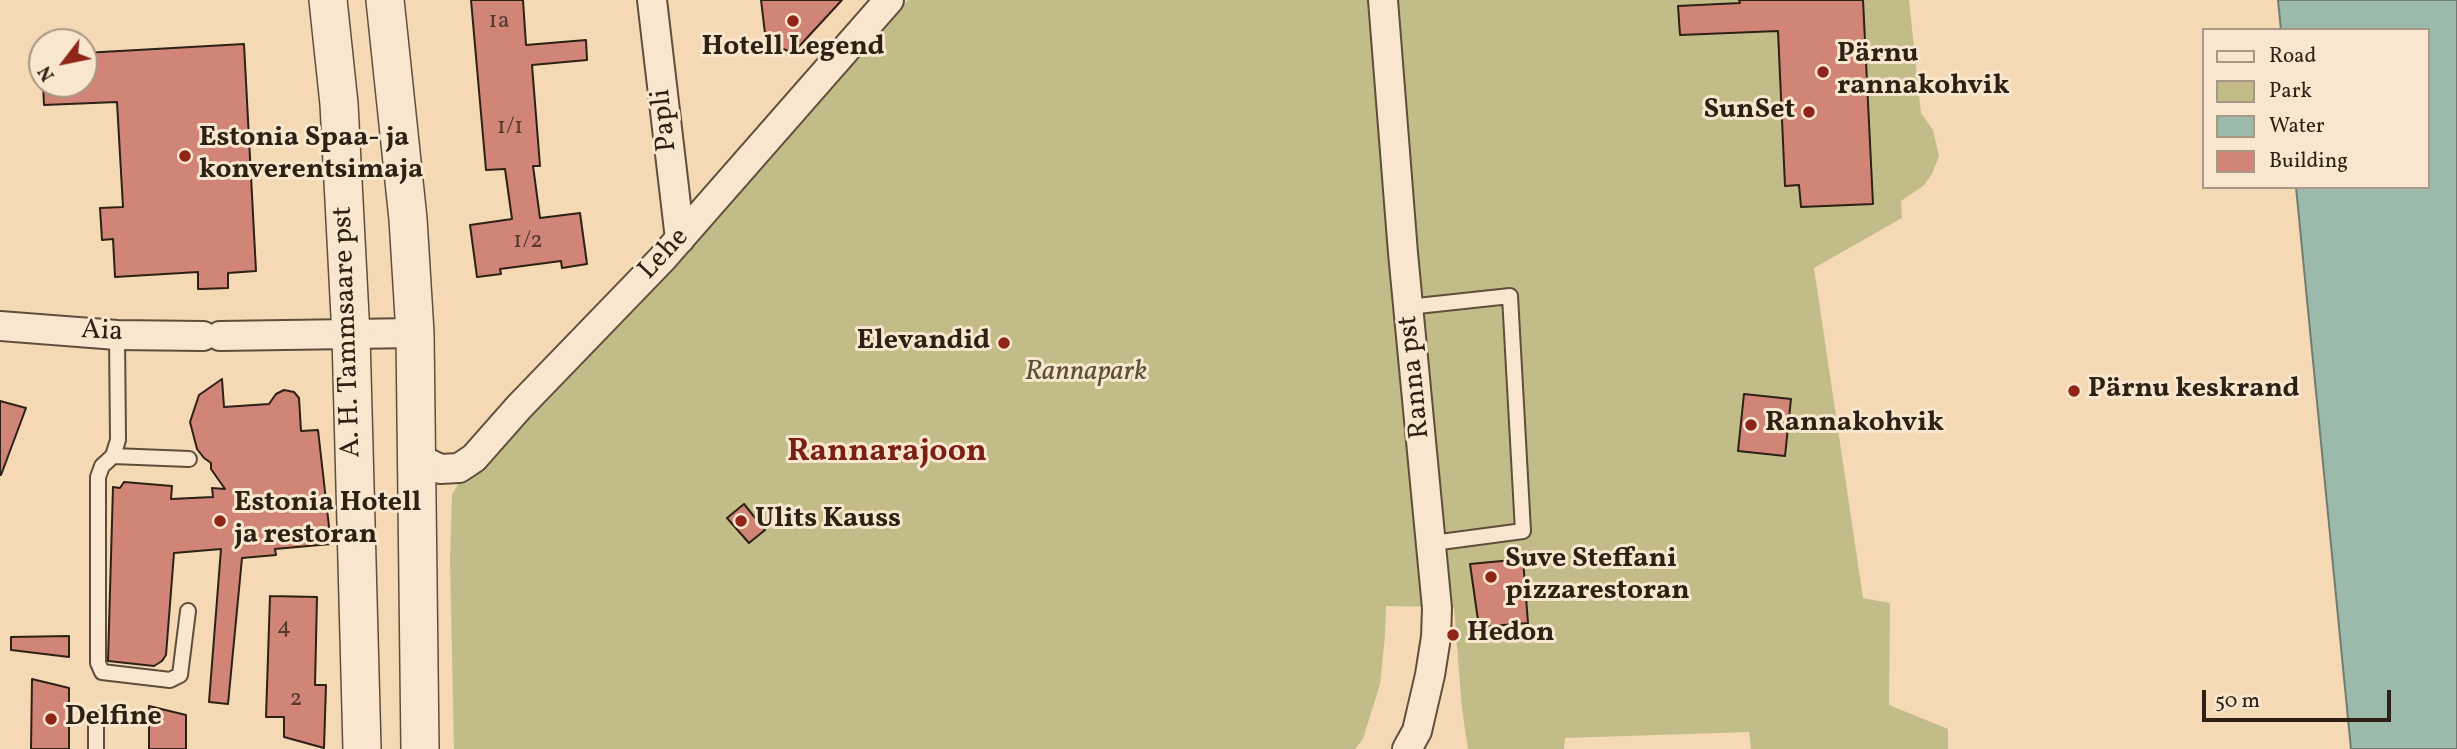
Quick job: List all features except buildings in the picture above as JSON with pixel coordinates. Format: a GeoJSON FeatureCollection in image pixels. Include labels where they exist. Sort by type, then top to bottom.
{"type":"FeatureCollection","features":[{"type":"Feature","properties":{"kind":"street","name":"A. H. Tammsaare pst"},"geometry":{"type":"LineString","coordinates":[[328,0],[338,96],[351,336],[362,749]]}},
{"type":"Feature","properties":{"kind":"street"},"geometry":{"type":"LineString","coordinates":[[385,0],[408,219],[415,333],[420,749]]}},
{"type":"Feature","properties":{"kind":"street","name":"Papli"},"geometry":{"type":"LineString","coordinates":[[652,0],[680,239]]}},
{"type":"Feature","properties":{"kind":"street","name":"Lehe"},"geometry":{"type":"LineString","coordinates":[[418,458],[440,469],[458,468],[474,458],[519,407],[680,239],[890,0]]}},
{"type":"Feature","properties":{"kind":"street","name":"Ranna pst"},"geometry":{"type":"LineString","coordinates":[[1383,0],[1408,307],[1433,543],[1437,608],[1436,637],[1417,731],[1407,749]]}},
{"type":"Feature","properties":{"kind":"street"},"geometry":{"type":"LineString","coordinates":[[338,96],[394,88]]}},
{"type":"Feature","properties":{"kind":"street","name":"Aia"},"geometry":{"type":"LineString","coordinates":[[0,326],[117,335],[351,336],[415,333]]}},
{"type":"Feature","properties":{"kind":"lane"},"geometry":{"type":"LineString","coordinates":[[1408,307],[1510,296],[1523,531],[1433,543]]}},
{"type":"Feature","properties":{"kind":"lane"},"geometry":{"type":"LineString","coordinates":[[117,335],[118,440],[113,456],[102,466],[98,477],[99,663],[102,672],[170,680],[180,675],[188,611]]}},
{"type":"Feature","properties":{"kind":"lane"},"geometry":{"type":"LineString","coordinates":[[113,456],[189,459]]}},
{"type":"Feature","properties":{"kind":"lane"},"geometry":{"type":"LineString","coordinates":[[96,718],[96,749]]}},
{"type":"Feature","properties":{"kind":"green space","name":"Rannapark"},"geometry":{"type":"Polygon","coordinates":[[[908,0],[1909,0],[1921,113],[1933,130],[1939,156],[1932,174],[1923,186],[1901,201],[1902,218],[1814,268],[1863,598],[1890,603],[1889,705],[1948,729],[1948,749],[1751,749],[1749,732],[1565,738],[1564,749],[1468,749],[1454,607],[1386,606],[1380,684],[1363,739],[1355,749],[454,749],[450,561],[452,494],[461,480],[724,206],[908,0]]]}},
{"type":"Feature","properties":{"kind":"water"},"geometry":{"type":"Polygon","coordinates":[[[2278,0],[2457,0],[2457,749],[2351,749],[2296,189],[2429,189],[2429,28],[2281,28],[2278,0]]]}},
{"type":"Feature","properties":{"kind":"place","name":"Hotell Legend"},"geometry":{"type":"Point","coordinates":[793,21]}},
{"type":"Feature","properties":{"kind":"place","name":"Pärnu rannakohvik"},"geometry":{"type":"Point","coordinates":[1823,72]}},
{"type":"Feature","properties":{"kind":"place","name":"SunSet"},"geometry":{"type":"Point","coordinates":[1809,112]}},
{"type":"Feature","properties":{"kind":"place","name":"Estonia Spaa- ja konverentsimaja"},"geometry":{"type":"Point","coordinates":[185,156]}},
{"type":"Feature","properties":{"kind":"place","name":"Elevandid"},"geometry":{"type":"Point","coordinates":[1004,343]}},
{"type":"Feature","properties":{"kind":"place","name":"Pärnu keskrand"},"geometry":{"type":"Point","coordinates":[2074,391]}},
{"type":"Feature","properties":{"kind":"place","name":"Rannakohvik"},"geometry":{"type":"Point","coordinates":[1751,425]}},
{"type":"Feature","properties":{"kind":"place","name":"Estonia Hotell ja restoran"},"geometry":{"type":"Point","coordinates":[220,521]}},
{"type":"Feature","properties":{"kind":"place","name":"Ulits Kauss"},"geometry":{"type":"Point","coordinates":[741,521]}},
{"type":"Feature","properties":{"kind":"place","name":"Suve Steffani pizzarestoran"},"geometry":{"type":"Point","coordinates":[1491,577]}},
{"type":"Feature","properties":{"kind":"place","name":"Hedon"},"geometry":{"type":"Point","coordinates":[1453,635]}},
{"type":"Feature","properties":{"kind":"place","name":"Delfine"},"geometry":{"type":"Point","coordinates":[51,719]}},
{"type":"Feature","properties":{"kind":"district","name":"Rannarajoon"},"geometry":{"type":"Point","coordinates":[887,454]}}]}
